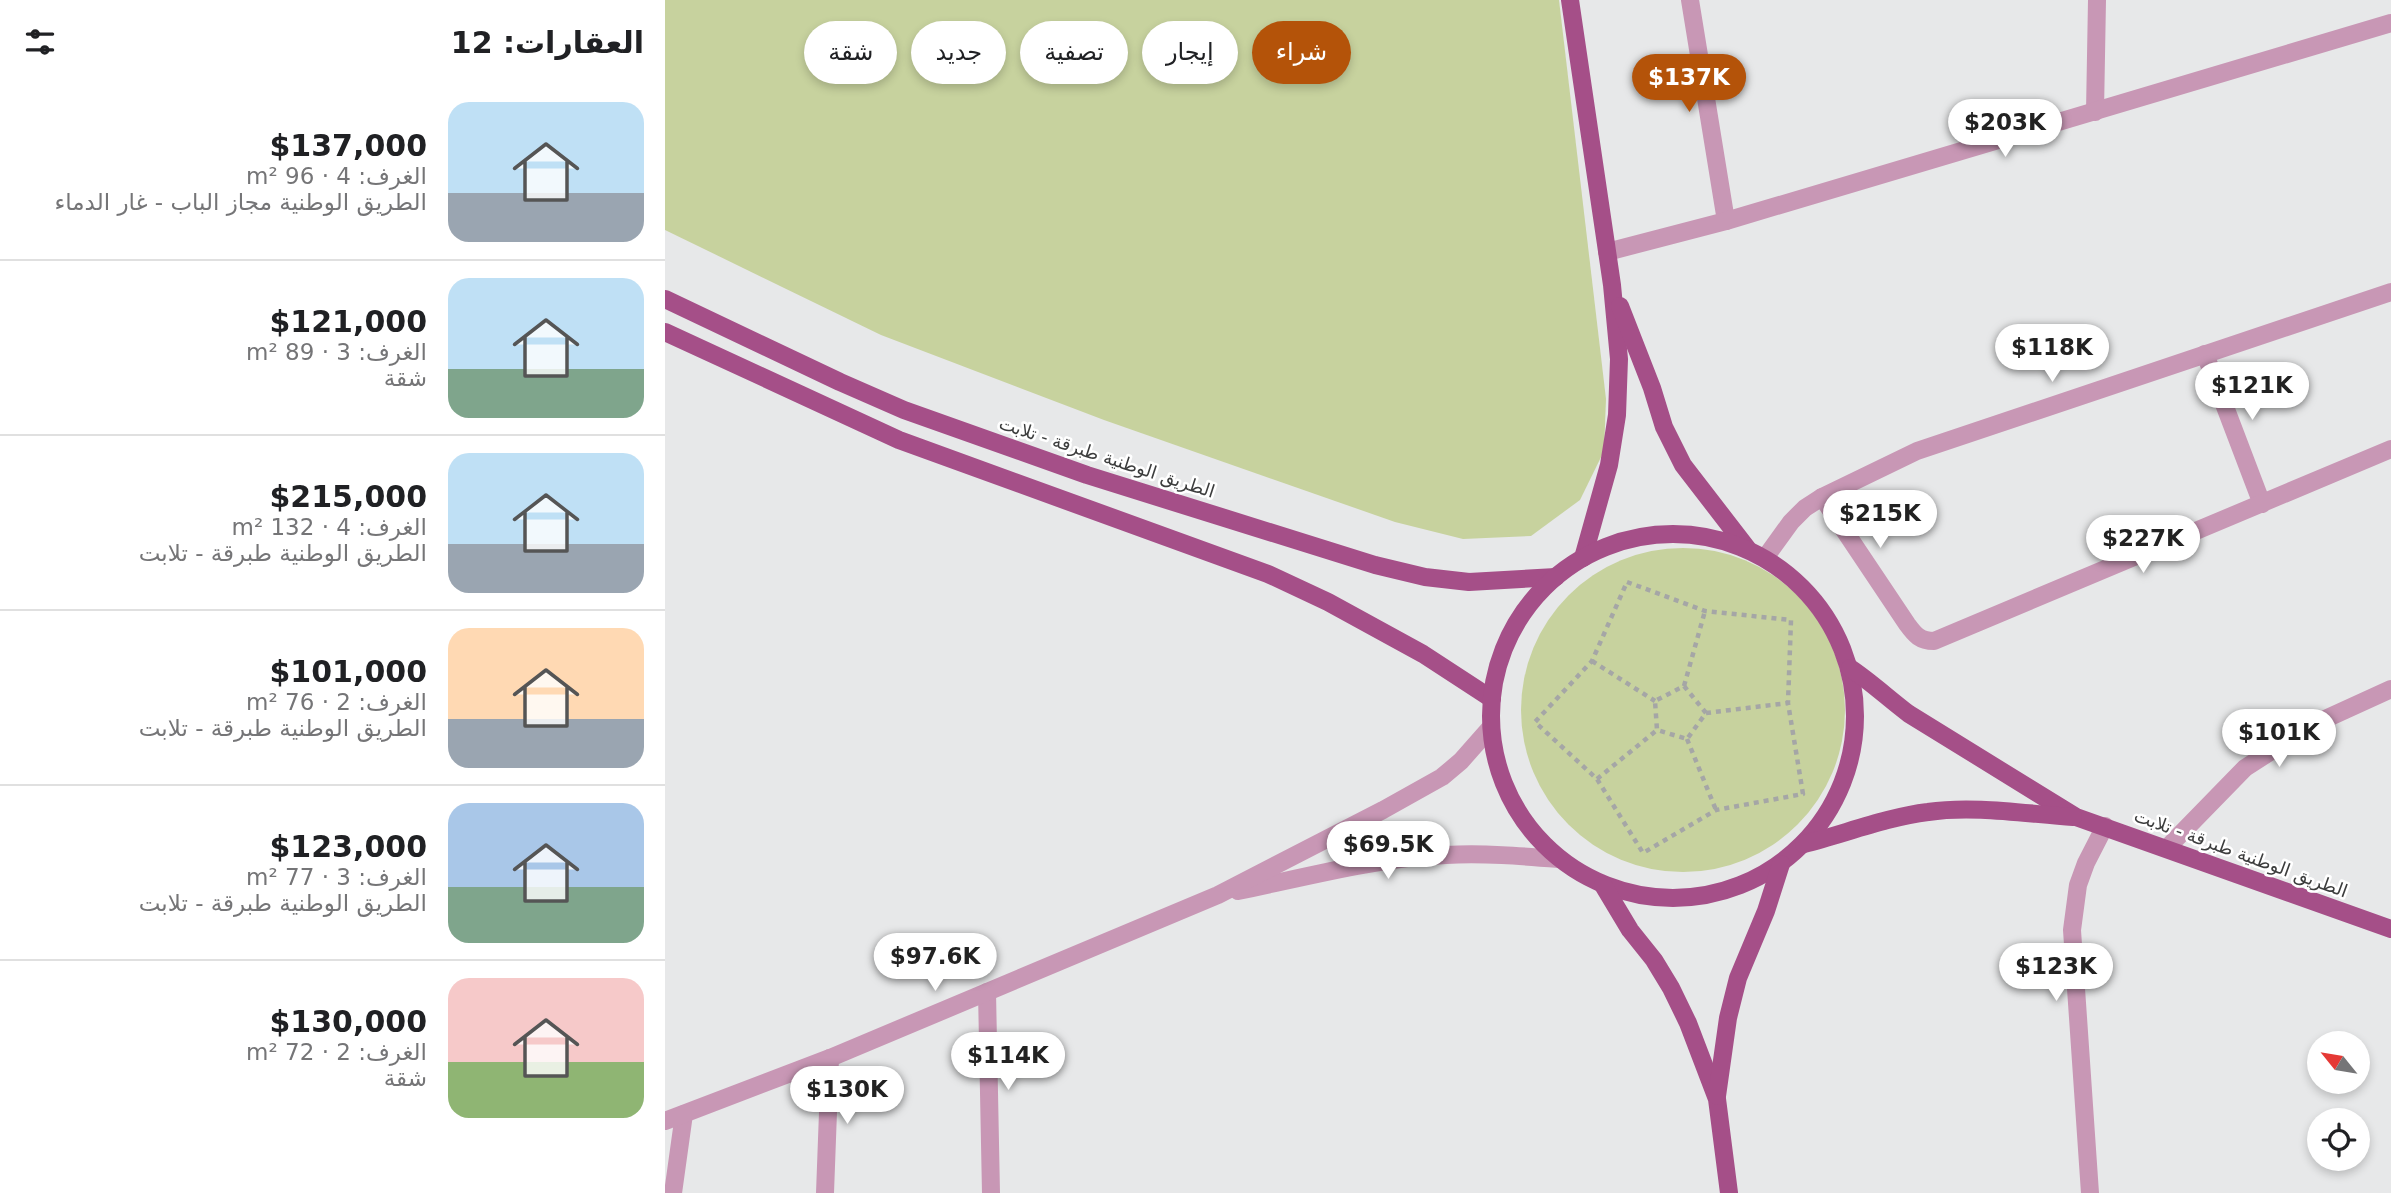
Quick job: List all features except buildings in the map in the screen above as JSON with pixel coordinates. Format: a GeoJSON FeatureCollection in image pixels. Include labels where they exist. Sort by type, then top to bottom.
{"type":"FeatureCollection","features":[{"type":"Feature","properties":{"kind":"main road"},"geometry":{"type":"LineString","coordinates":[[1570,0],[1612,285],[1619,359],[1617,415],[1609,465],[1583,558]]}},
{"type":"Feature","properties":{"kind":"main road"},"geometry":{"type":"LineString","coordinates":[[1612,285],[1652,388],[1664,427],[1683,465],[1747,548]]}},
{"type":"Feature","properties":{"kind":"main road","name":"الطريق الوطنية طبرقة - تلابت"},"geometry":{"type":"LineString","coordinates":[[665,299],[904,410],[1100,479],[1375,565],[1469,582],[1556,577]]}},
{"type":"Feature","properties":{"kind":"main road"},"geometry":{"type":"LineString","coordinates":[[665,332],[899,440],[1268,574],[1328,602],[1423,654],[1492,699]]}},
{"type":"Feature","properties":{"kind":"main road"},"geometry":{"type":"LineString","coordinates":[[1664,534],[1706,536],[1747,548],[1765,558],[1819,604],[1850,668],[1856,715],[1850,762],[1832,806],[1804,844],[1781,864],[1740,886],[1695,898],[1648,898],[1603,886],[1559,859],[1524,822],[1502,777],[1492,727],[1492,699],[1503,653],[1524,612],[1556,577],[1583,558],[1622,541],[1664,534]]}},
{"type":"Feature","properties":{"kind":"main road","name":"الطريق الوطنية طبرقة - تلابت"},"geometry":{"type":"LineString","coordinates":[[1850,668],[1909,714],[2076,817]]}},
{"type":"Feature","properties":{"kind":"main road","name":"الطريق الوطنية طبرقة - تلابت"},"geometry":{"type":"LineString","coordinates":[[1804,844],[1898,817],[1930,811],[1970,810],[2076,817],[2391,929]]}},
{"type":"Feature","properties":{"kind":"main road"},"geometry":{"type":"LineString","coordinates":[[1717,1099],[1728,1018],[1738,978],[1766,911],[1781,864]]}},
{"type":"Feature","properties":{"kind":"main road"},"geometry":{"type":"LineString","coordinates":[[1603,886],[1630,930],[1654,960],[1688,1023],[1717,1099],[1729,1193]]}},
{"type":"Feature","properties":{"kind":"street"},"geometry":{"type":"LineString","coordinates":[[1690,0],[1726,221]]}},
{"type":"Feature","properties":{"kind":"street"},"geometry":{"type":"LineString","coordinates":[[2095,112],[2097,0]]}},
{"type":"Feature","properties":{"kind":"street"},"geometry":{"type":"LineString","coordinates":[[1607,253],[1726,221],[2391,23]]}},
{"type":"Feature","properties":{"kind":"street"},"geometry":{"type":"LineString","coordinates":[[1765,558],[1791,522],[1805,508],[1917,451],[2391,292]]}},
{"type":"Feature","properties":{"kind":"street"},"geometry":{"type":"LineString","coordinates":[[2205,354],[2262,504]]}},
{"type":"Feature","properties":{"kind":"street"},"geometry":{"type":"LineString","coordinates":[[1822,497],[1916,636],[1925,641],[1934,641],[2391,449]]}},
{"type":"Feature","properties":{"kind":"street"},"geometry":{"type":"LineString","coordinates":[[2167,848],[2245,768],[2310,726],[2391,689]]}},
{"type":"Feature","properties":{"kind":"street"},"geometry":{"type":"LineString","coordinates":[[665,1121],[830,1058],[1218,895],[1442,777],[1461,761],[1492,727]]}},
{"type":"Feature","properties":{"kind":"street"},"geometry":{"type":"LineString","coordinates":[[2090,1193],[2072,930],[2078,885],[2105,826]]}},
{"type":"Feature","properties":{"kind":"street"},"geometry":{"type":"LineString","coordinates":[[1218,895],[1402,859],[1487,854],[1559,859]]}},
{"type":"Feature","properties":{"kind":"street"},"geometry":{"type":"LineString","coordinates":[[987,992],[991,1193]]}},
{"type":"Feature","properties":{"kind":"street"},"geometry":{"type":"LineString","coordinates":[[825,1193],[830,1058]]}},
{"type":"Feature","properties":{"kind":"street"},"geometry":{"type":"LineString","coordinates":[[673,1193],[684,1114]]}},
{"type":"Feature","properties":{"kind":"path"},"geometry":{"type":"LineString","coordinates":[[1627,582],[1705,611],[1791,620],[1788,703],[1803,794],[1716,810],[1643,853],[1597,779],[1535,722],[1592,661],[1627,582]]}},
{"type":"Feature","properties":{"kind":"path"},"geometry":{"type":"LineString","coordinates":[[1654,701],[1684,686],[1705,611]]}},
{"type":"Feature","properties":{"kind":"path"},"geometry":{"type":"LineString","coordinates":[[1592,661],[1654,701]]}},
{"type":"Feature","properties":{"kind":"path"},"geometry":{"type":"LineString","coordinates":[[1684,686],[1706,713]]}},
{"type":"Feature","properties":{"kind":"path"},"geometry":{"type":"LineString","coordinates":[[1654,701],[1657,730]]}},
{"type":"Feature","properties":{"kind":"path"},"geometry":{"type":"LineString","coordinates":[[1687,739],[1706,713],[1788,703]]}},
{"type":"Feature","properties":{"kind":"path"},"geometry":{"type":"LineString","coordinates":[[1597,779],[1657,730]]}},
{"type":"Feature","properties":{"kind":"path"},"geometry":{"type":"LineString","coordinates":[[1657,730],[1687,739]]}},
{"type":"Feature","properties":{"kind":"path"},"geometry":{"type":"LineString","coordinates":[[1687,739],[1716,810]]}},
{"type":"Feature","properties":{"kind":"green space"},"geometry":{"type":"Polygon","coordinates":[[[665,0],[1559,0],[1606,399],[1604,451],[1580,500],[1531,536],[1463,539],[1395,522],[1104,420],[881,335],[665,230],[665,0]]]}},
{"type":"Feature","properties":{"kind":"green space"},"geometry":{"type":"Polygon","coordinates":[[[1683,548],[1715,551],[1759,567],[1786,585],[1808,607],[1826,634],[1838,663],[1845,710],[1842,742],[1826,786],[1808,813],[1786,835],[1759,853],[1730,865],[1683,872],[1651,869],[1607,853],[1580,835],[1558,813],[1540,786],[1528,757],[1521,710],[1524,678],[1540,634],[1558,607],[1580,585],[1607,567],[1636,555],[1683,548]]]}}]}
